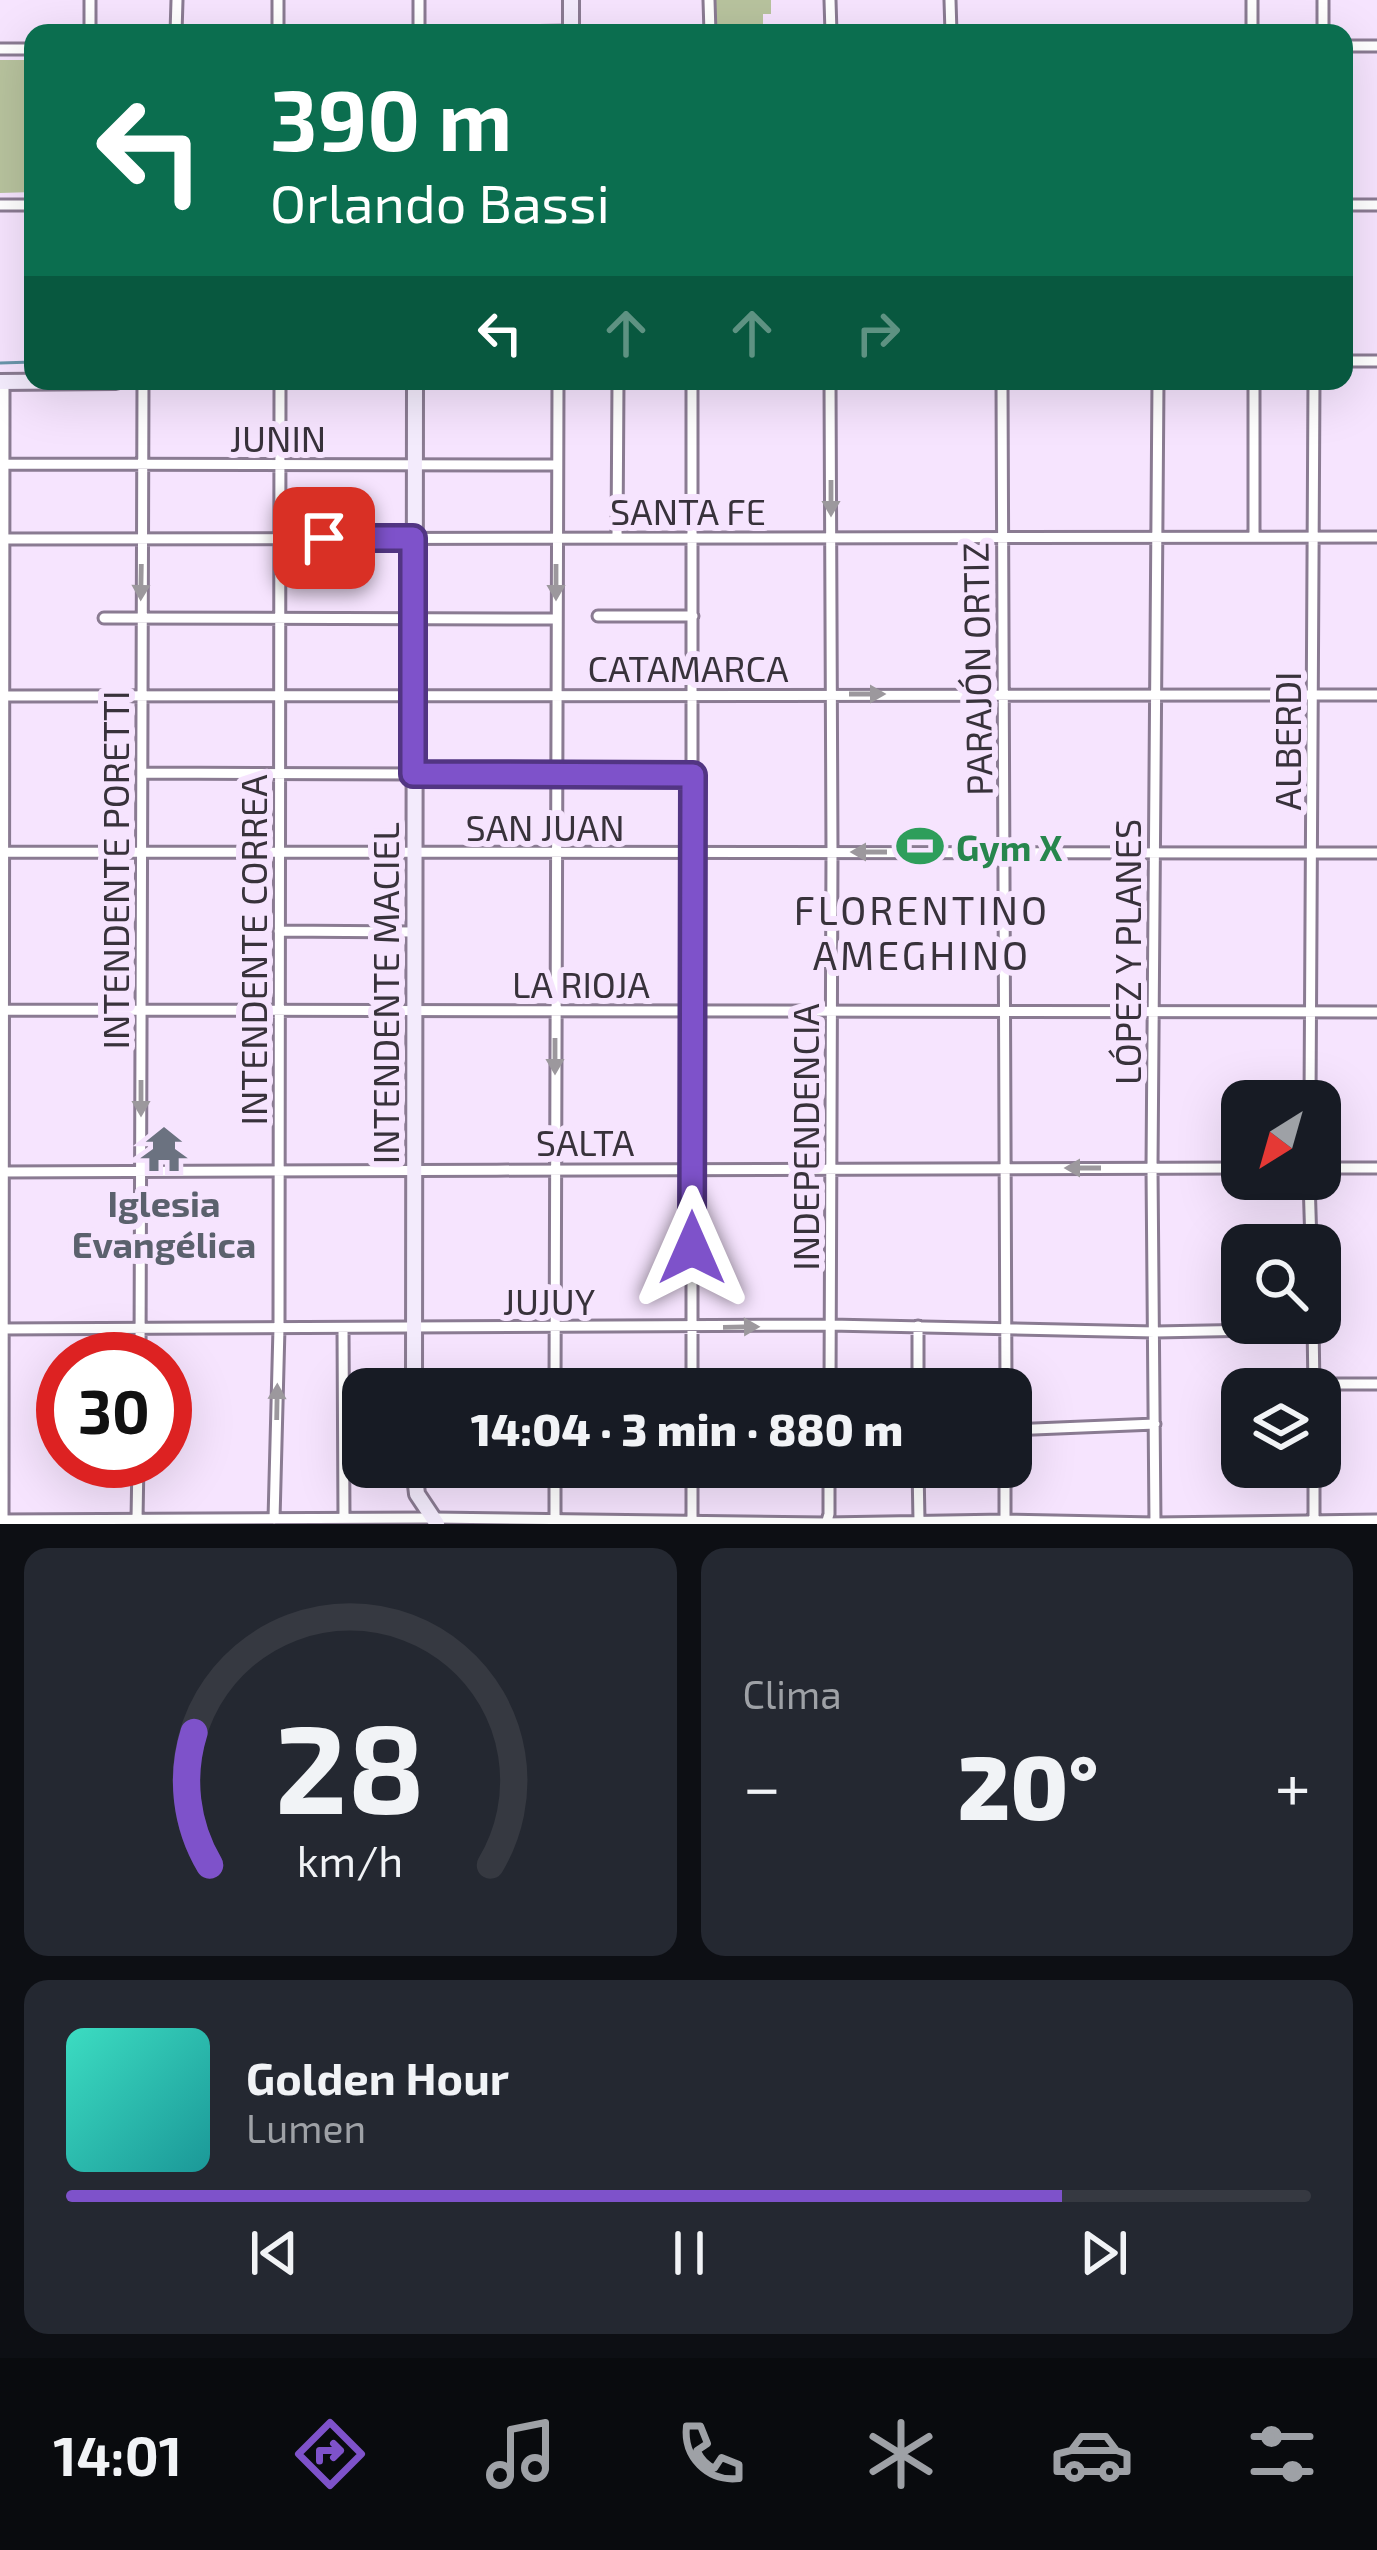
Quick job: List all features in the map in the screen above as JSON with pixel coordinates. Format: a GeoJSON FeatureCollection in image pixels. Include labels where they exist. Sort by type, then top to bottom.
{"type":"FeatureCollection","features":[{"type":"Feature","properties":{"kind":"main road","name":"INTENDENTE MACIEL"},"geometry":{"type":"LineString","coordinates":[[414,1368],[415,390]]}},
{"type":"Feature","properties":{"kind":"main road"},"geometry":{"type":"LineString","coordinates":[[416,1488],[435,1521]]}},
{"type":"Feature","properties":{"kind":"street"},"geometry":{"type":"LineString","coordinates":[[2,382],[2,1521],[1377,1520]]}},
{"type":"Feature","properties":{"kind":"street","name":"INTENDENTE PORETTI"},"geometry":{"type":"LineString","coordinates":[[140,1329],[143,390]]}},
{"type":"Feature","properties":{"kind":"street","name":"INTENDENTE CORREA"},"geometry":{"type":"LineString","coordinates":[[274,1519],[279,1328],[280,390]]}},
{"type":"Feature","properties":{"kind":"street"},"geometry":{"type":"LineString","coordinates":[[555,1368],[558,390]]}},
{"type":"Feature","properties":{"kind":"street"},"geometry":{"type":"LineString","coordinates":[[617,537],[618,390]]}},
{"type":"Feature","properties":{"kind":"street"},"geometry":{"type":"LineString","coordinates":[[692,390],[692,1368]]}},
{"type":"Feature","properties":{"kind":"street","name":"INDEPENDENCIA"},"geometry":{"type":"LineString","coordinates":[[830,390],[830,1368]]}},
{"type":"Feature","properties":{"kind":"street","name":"PARAJÓN ORTIZ"},"geometry":{"type":"LineString","coordinates":[[1002,390],[1006,1368]]}},
{"type":"Feature","properties":{"kind":"street","name":"LÓPEZ Y PLANES"},"geometry":{"type":"LineString","coordinates":[[1155,1523],[1152,1168],[1158,390]]}},
{"type":"Feature","properties":{"kind":"street"},"geometry":{"type":"LineString","coordinates":[[1253,390],[1253,537]]}},
{"type":"Feature","properties":{"kind":"street","name":"ALBERDI"},"geometry":{"type":"LineString","coordinates":[[1310,1080],[1314,390]]}},
{"type":"Feature","properties":{"kind":"street","name":"JUNIN"},"geometry":{"type":"LineString","coordinates":[[2,464],[556,465]]}},
{"type":"Feature","properties":{"kind":"street","name":"SANTA FE"},"geometry":{"type":"LineString","coordinates":[[2,539],[1377,537]]}},
{"type":"Feature","properties":{"kind":"street"},"geometry":{"type":"LineString","coordinates":[[598,616],[693,616]]}},
{"type":"Feature","properties":{"kind":"street"},"geometry":{"type":"LineString","coordinates":[[104,618],[556,619]]}},
{"type":"Feature","properties":{"kind":"street","name":"CATAMARCA"},"geometry":{"type":"LineString","coordinates":[[2,696],[1377,695]]}},
{"type":"Feature","properties":{"kind":"street"},"geometry":{"type":"LineString","coordinates":[[142,773],[693,775]]}},
{"type":"Feature","properties":{"kind":"street","name":"SAN JUAN"},"geometry":{"type":"LineString","coordinates":[[1,852],[1377,853]]}},
{"type":"Feature","properties":{"kind":"street"},"geometry":{"type":"LineString","coordinates":[[280,932],[414,932]]}},
{"type":"Feature","properties":{"kind":"street","name":"LA RIOJA"},"geometry":{"type":"LineString","coordinates":[[1,1010],[1377,1012]]}},
{"type":"Feature","properties":{"kind":"street","name":"SALTA"},"geometry":{"type":"LineString","coordinates":[[1,1172],[1221,1168]]}},
{"type":"Feature","properties":{"kind":"street"},"geometry":{"type":"LineString","coordinates":[[1341,1168],[1377,1168]]}},
{"type":"Feature","properties":{"kind":"street","name":"JUJUY"},"geometry":{"type":"LineString","coordinates":[[1,1329],[830,1325],[1221,1329]]}},
{"type":"Feature","properties":{"kind":"street"},"geometry":{"type":"LineString","coordinates":[[918,1326],[918,1368]]}},
{"type":"Feature","properties":{"kind":"street"},"geometry":{"type":"LineString","coordinates":[[343,1328],[344,1518]]}},
{"type":"Feature","properties":{"kind":"street"},"geometry":{"type":"LineString","coordinates":[[1341,1385],[1377,1384]]}},
{"type":"Feature","properties":{"kind":"street"},"geometry":{"type":"LineString","coordinates":[[1032,1429],[1155,1424]]}},
{"type":"Feature","properties":{"kind":"street"},"geometry":{"type":"LineString","coordinates":[[137,1519],[138,1488]]}},
{"type":"Feature","properties":{"kind":"street"},"geometry":{"type":"LineString","coordinates":[[554,1519],[555,1488]]}},
{"type":"Feature","properties":{"kind":"street"},"geometry":{"type":"LineString","coordinates":[[692,1488],[692,1521]]}},
{"type":"Feature","properties":{"kind":"street"},"geometry":{"type":"LineString","coordinates":[[826,1524],[829,1488]]}},
{"type":"Feature","properties":{"kind":"street"},"geometry":{"type":"LineString","coordinates":[[918,1488],[919,1521]]}},
{"type":"Feature","properties":{"kind":"street"},"geometry":{"type":"LineString","coordinates":[[1005,1488],[1005,1520]]}},
{"type":"Feature","properties":{"kind":"street"},"geometry":{"type":"LineString","coordinates":[[1317,1488],[1321,1522]]}},
{"type":"Feature","properties":{"kind":"green space"},"geometry":{"type":"Polygon","coordinates":[[[714,0],[771,0],[771,14],[763,14],[763,24],[715,24],[714,0]]]}},
{"type":"Feature","properties":{"kind":"green space"},"geometry":{"type":"Polygon","coordinates":[[[0,60],[24,60],[24,192],[0,193],[0,60]]]}},
{"type":"Feature","properties":{"kind":"waterway"},"geometry":{"type":"LineString","coordinates":[[0,363],[24,362]]}},
{"type":"Feature","properties":{"kind":"place","name":"Gym X"},"geometry":{"type":"Point","coordinates":[920,846]}},
{"type":"Feature","properties":{"kind":"place","name":"Iglesia Evangélica"},"geometry":{"type":"Point","coordinates":[164,1149]}},
{"type":"Feature","properties":{"kind":"district","name":"FLORENTINO AMEGHINO"},"geometry":{"type":"Point","coordinates":[922,932]}},
{"type":"Feature","properties":{"kind":"route"},"geometry":{"type":"LineString","coordinates":[[324,538],[413,538],[413,774],[693,775],[692,1248]]}}]}
